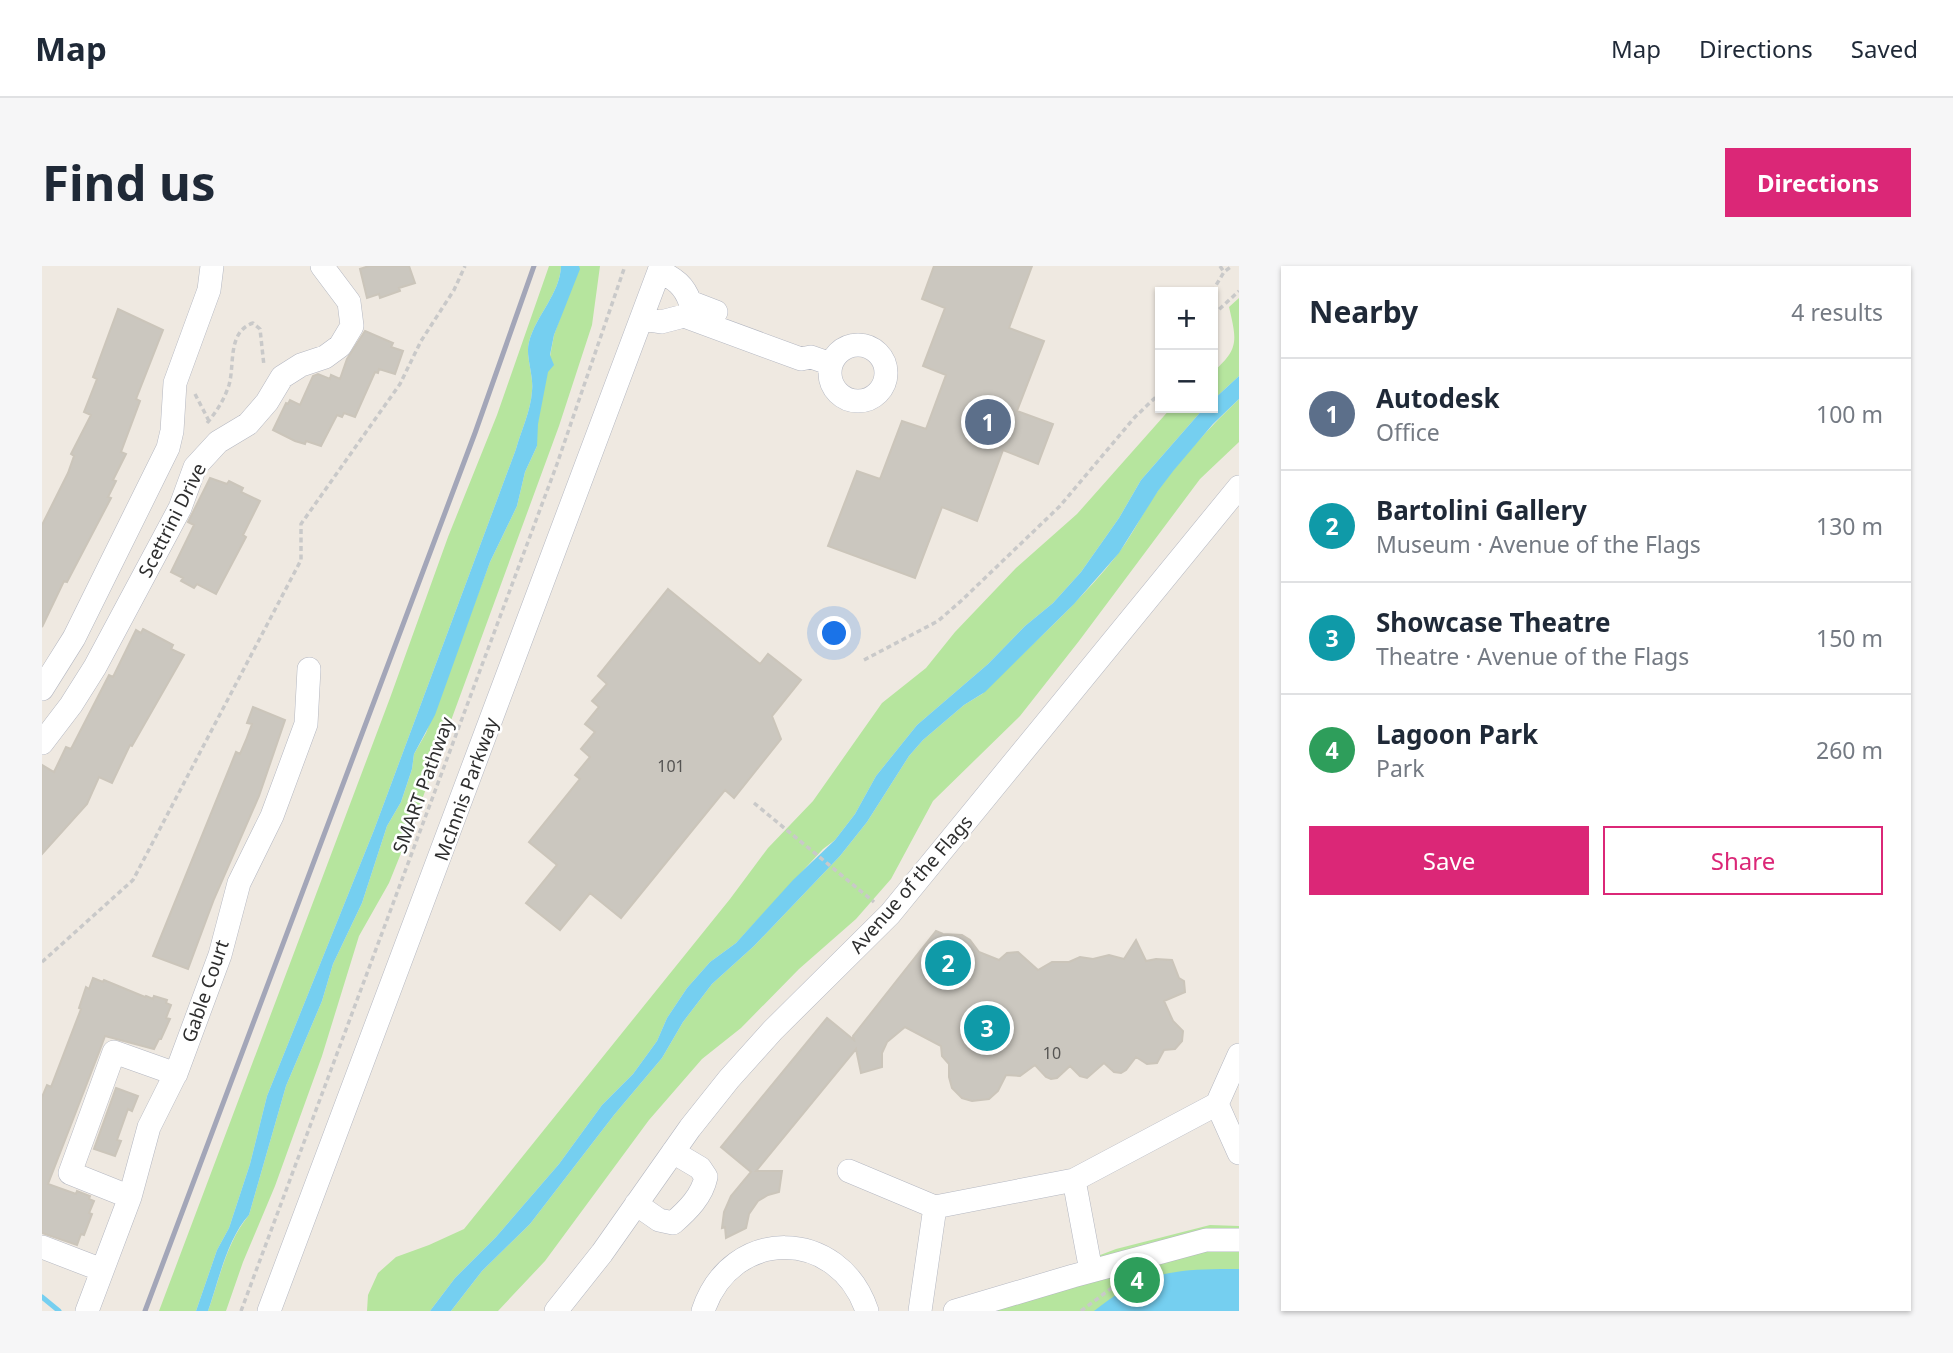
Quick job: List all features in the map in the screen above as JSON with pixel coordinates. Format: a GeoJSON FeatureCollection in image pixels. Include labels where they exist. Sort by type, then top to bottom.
{"type":"FeatureCollection","features":[{"type":"Feature","properties":{"kind":"street","name":"Scettrini Drive"},"geometry":{"type":"LineString","coordinates":[[42,689],[74,638],[168,448],[175,383],[209,290],[212,266]]}},
{"type":"Feature","properties":{"kind":"street","name":"Scettrini Drive"},"geometry":{"type":"LineString","coordinates":[[42,743],[95,667],[180,509],[195,467],[218,442],[248,424],[267,402],[282,377],[340,346],[352,326],[349,302],[322,266]]}},
{"type":"Feature","properties":{"kind":"street"},"geometry":{"type":"LineString","coordinates":[[660,269],[678,281],[686,291],[687,309]]}},
{"type":"Feature","properties":{"kind":"street","name":"McInnis Parkway"},"geometry":{"type":"LineString","coordinates":[[268,1311],[660,269]]}},
{"type":"Feature","properties":{"kind":"street"},"geometry":{"type":"LineString","coordinates":[[642,319],[661,322],[687,309]]}},
{"type":"Feature","properties":{"kind":"street"},"geometry":{"type":"LineString","coordinates":[[687,309],[801,359],[821,360]]}},
{"type":"Feature","properties":{"kind":"street","name":"Avenue of the Flags"},"geometry":{"type":"LineString","coordinates":[[556,1311],[708,1104],[750,1054],[890,914],[1237,491]]}},
{"type":"Feature","properties":{"kind":"street","name":"Gable Court"},"geometry":{"type":"LineString","coordinates":[[87,1311],[130,1196],[149,1127],[176,1074],[220,955],[239,883],[272,816],[306,724],[309,669]]}},
{"type":"Feature","properties":{"kind":"street"},"geometry":{"type":"LineString","coordinates":[[130,1196],[70,1173],[114,1052],[176,1074]]}},
{"type":"Feature","properties":{"kind":"street"},"geometry":{"type":"LineString","coordinates":[[849,1171],[935,1207],[1074,1180],[1217,1104],[1239,1055]]}},
{"type":"Feature","properties":{"kind":"street"},"geometry":{"type":"LineString","coordinates":[[1217,1104],[1239,1153]]}},
{"type":"Feature","properties":{"kind":"street"},"geometry":{"type":"LineString","coordinates":[[636,1204],[659,1220],[673,1223],[703,1189],[706,1177],[701,1168],[673,1152]]}},
{"type":"Feature","properties":{"kind":"street"},"geometry":{"type":"LineString","coordinates":[[1074,1180],[1091,1271]]}},
{"type":"Feature","properties":{"kind":"street"},"geometry":{"type":"LineString","coordinates":[[920,1311],[935,1207]]}},
{"type":"Feature","properties":{"kind":"street"},"geometry":{"type":"LineString","coordinates":[[955,1311],[1206,1240],[1239,1240]]}},
{"type":"Feature","properties":{"kind":"street"},"geometry":{"type":"LineString","coordinates":[[42,1247],[102,1270]]}},
{"type":"Feature","properties":{"kind":"street"},"geometry":{"type":"LineString","coordinates":[[703,1311],[719,1279],[739,1261],[762,1251],[788,1248],[814,1252],[839,1266],[858,1289],[867,1311]]}},
{"type":"Feature","properties":{"kind":"path"},"geometry":{"type":"LineString","coordinates":[[42,962],[133,880],[300,560],[301,524],[400,384],[421,341],[454,290],[465,266]]}},
{"type":"Feature","properties":{"kind":"path","name":"SMART Pathway"},"geometry":{"type":"LineString","coordinates":[[241,1311],[553,477],[625,266]]}},
{"type":"Feature","properties":{"kind":"path"},"geometry":{"type":"LineString","coordinates":[[1220,266],[1224,272]]}},
{"type":"Feature","properties":{"kind":"path"},"geometry":{"type":"LineString","coordinates":[[1215,287],[1224,272],[1232,266]]}},
{"type":"Feature","properties":{"kind":"path"},"geometry":{"type":"LineString","coordinates":[[1218,310],[1239,291]]}},
{"type":"Feature","properties":{"kind":"path"},"geometry":{"type":"LineString","coordinates":[[202,432],[219,409],[229,384],[236,338],[243,327],[253,323],[260,329],[262,364],[277,385]]}},
{"type":"Feature","properties":{"kind":"path"},"geometry":{"type":"LineString","coordinates":[[864,660],[937,621],[961,601],[1060,506],[1135,417],[1155,398]]}},
{"type":"Feature","properties":{"kind":"path"},"geometry":{"type":"LineString","coordinates":[[754,803],[874,901]]}},
{"type":"Feature","properties":{"kind":"green space"},"geometry":{"type":"Polygon","coordinates":[[[549,266],[561,266],[560,276],[529,342],[532,385],[528,413],[374,830],[267,1096],[250,1164],[229,1228],[217,1250],[196,1311],[159,1311],[448,537],[497,415],[549,266]]]}},
{"type":"Feature","properties":{"kind":"green space"},"geometry":{"type":"Polygon","coordinates":[[[579,266],[600,266],[592,325],[559,426],[416,816],[389,883],[359,936],[322,1056],[226,1311],[208,1311],[229,1249],[249,1215],[286,1086],[322,1001],[333,964],[362,903],[387,826],[401,802],[414,754],[426,733],[490,562],[517,506],[525,472],[537,446],[537,426],[554,335],[579,266]]]}},
{"type":"Feature","properties":{"kind":"green space"},"geometry":{"type":"Polygon","coordinates":[[[1239,298],[1239,376],[1218,395],[1218,367],[1228,357],[1234,344],[1234,328],[1229,307],[1239,298]]]}},
{"type":"Feature","properties":{"kind":"green space"},"geometry":{"type":"Polygon","coordinates":[[[1239,399],[1239,442],[1200,479],[1020,716],[933,801],[891,879],[856,919],[799,969],[741,1028],[702,1059],[649,1120],[545,1261],[498,1311],[451,1311],[482,1271],[530,1224],[662,1058],[683,1022],[712,984],[754,946],[840,856],[867,822],[909,756],[923,740],[964,705],[982,694],[1102,574],[1176,467],[1239,399]]]}},
{"type":"Feature","properties":{"kind":"green space"},"geometry":{"type":"Polygon","coordinates":[[[1167,413],[1200,413],[1141,480],[1119,518],[1081,572],[1053,603],[1025,626],[988,664],[917,725],[876,776],[855,814],[835,840],[823,849],[736,943],[710,962],[687,988],[667,1018],[657,1041],[633,1074],[602,1105],[559,1164],[496,1237],[455,1278],[430,1311],[367,1311],[368,1295],[378,1273],[396,1257],[464,1229],[730,899],[768,848],[813,801],[882,703],[926,668],[955,632],[1016,568],[1077,514],[1167,413]]]}},
{"type":"Feature","properties":{"kind":"green space"},"geometry":{"type":"Polygon","coordinates":[[[1210,1225],[1239,1226],[1239,1311],[953,1311],[1116,1249],[1210,1225]]]}},
{"type":"Feature","properties":{"kind":"water"},"geometry":{"type":"Polygon","coordinates":[[[561,266],[579,266],[580,269],[554,335],[550,355],[554,365],[548,372],[538,424],[537,446],[525,472],[517,506],[490,562],[435,715],[414,754],[401,802],[387,826],[362,903],[333,964],[322,1001],[286,1086],[249,1215],[229,1248],[208,1311],[196,1311],[217,1250],[229,1228],[250,1164],[267,1096],[374,830],[516,449],[531,398],[529,342],[557,286],[561,266]]]}},
{"type":"Feature","properties":{"kind":"water"},"geometry":{"type":"Polygon","coordinates":[[[1239,376],[1239,399],[1213,424],[1174,470],[1119,553],[1074,604],[985,692],[964,705],[923,740],[909,756],[867,822],[840,856],[754,946],[712,984],[683,1022],[662,1058],[530,1224],[482,1271],[451,1311],[430,1311],[455,1278],[496,1237],[559,1164],[602,1105],[633,1074],[657,1041],[667,1018],[687,988],[710,962],[736,943],[793,880],[835,840],[855,814],[876,776],[917,725],[988,664],[1025,626],[1053,603],[1081,572],[1119,518],[1141,480],[1200,413],[1218,413],[1218,395],[1239,376]]]}},
{"type":"Feature","properties":{"kind":"water"},"geometry":{"type":"Polygon","coordinates":[[[1239,1269],[1239,1311],[1094,1311],[1130,1287],[1162,1275],[1179,1271],[1239,1269]]]}},
{"type":"Feature","properties":{"kind":"building"},"geometry":{"type":"Polygon","coordinates":[[[369,266],[409,266],[415,283],[380,298],[379,294],[367,298],[360,269],[369,266]]]}},
{"type":"Feature","properties":{"kind":"building"},"geometry":{"type":"Polygon","coordinates":[[[934,266],[1032,266],[1009,328],[1044,341],[1017,411],[1053,424],[1038,464],[1003,450],[977,521],[942,507],[915,578],[828,546],[857,471],[880,479],[902,421],[926,429],[946,375],[923,366],[945,308],[922,299],[934,266]]]}},
{"type":"Feature","properties":{"kind":"building"},"geometry":{"type":"Polygon","coordinates":[[[118,309],[163,330],[136,399],[140,401],[121,452],[126,454],[113,480],[116,481],[108,497],[111,498],[67,582],[64,581],[42,627],[42,525],[68,473],[74,456],[71,454],[91,415],[84,412],[97,379],[93,377],[118,309]]]}},
{"type":"Feature","properties":{"kind":"building"},"geometry":{"type":"Polygon","coordinates":[[[365,331],[393,343],[391,347],[403,351],[395,374],[379,369],[378,373],[375,372],[355,417],[344,413],[342,417],[337,415],[321,446],[295,441],[273,430],[286,403],[290,400],[300,405],[313,376],[318,374],[330,379],[331,375],[340,379],[347,359],[365,331]]]}},
{"type":"Feature","properties":{"kind":"building"},"geometry":{"type":"Polygon","coordinates":[[[210,478],[227,484],[229,481],[243,488],[241,492],[260,501],[243,535],[246,537],[216,594],[197,584],[194,588],[171,572],[194,525],[188,522],[210,478]]]}},
{"type":"Feature","properties":{"kind":"building"},"geometry":{"type":"Polygon","coordinates":[[[668,589],[760,664],[768,654],[801,680],[772,716],[781,739],[734,798],[725,790],[621,918],[590,893],[560,930],[526,903],[557,865],[529,842],[580,779],[575,775],[590,757],[581,749],[595,732],[585,724],[599,707],[592,701],[607,684],[598,676],[668,589]]]}},
{"type":"Feature","properties":{"kind":"building"},"geometry":{"type":"Polygon","coordinates":[[[143,629],[173,645],[171,649],[184,655],[132,746],[130,745],[112,783],[99,777],[87,804],[42,854],[42,765],[54,772],[66,747],[71,749],[109,675],[113,677],[136,630],[141,633],[143,629]]]}},
{"type":"Feature","properties":{"kind":"building"},"geometry":{"type":"Polygon","coordinates":[[[253,707],[285,720],[259,796],[214,899],[188,969],[153,956],[236,752],[240,754],[246,740],[252,724],[247,723],[253,707]]]}},
{"type":"Feature","properties":{"kind":"building"},"geometry":{"type":"Polygon","coordinates":[[[936,931],[962,935],[970,940],[979,952],[999,960],[1007,953],[1018,952],[1038,970],[1052,962],[1069,962],[1080,957],[1093,959],[1109,955],[1124,959],[1136,940],[1146,961],[1172,960],[1179,978],[1184,981],[1185,992],[1164,1001],[1173,1021],[1183,1031],[1182,1041],[1175,1049],[1164,1050],[1157,1063],[1147,1064],[1136,1057],[1121,1073],[1114,1072],[1104,1063],[1087,1078],[1080,1076],[1070,1066],[1057,1078],[1051,1079],[1035,1065],[1020,1076],[1006,1075],[998,1091],[989,1099],[972,1101],[962,1098],[952,1088],[949,1064],[942,1056],[941,1046],[905,1027],[887,1042],[882,1053],[882,1067],[861,1073],[856,1049],[756,1171],[782,1171],[779,1192],[758,1201],[749,1214],[746,1228],[726,1238],[725,1227],[722,1228],[724,1212],[731,1196],[751,1172],[721,1147],[827,1018],[854,1040],[853,1036],[936,931]]]}},
{"type":"Feature","properties":{"kind":"building"},"geometry":{"type":"Polygon","coordinates":[[[93,978],[145,997],[153,999],[154,996],[167,1000],[166,1003],[171,1005],[166,1018],[170,1019],[154,1049],[105,1036],[48,1184],[76,1194],[77,1191],[90,1196],[89,1199],[94,1201],[84,1235],[81,1234],[77,1245],[42,1233],[42,1097],[47,1085],[51,1087],[81,1009],[79,1008],[86,987],[89,989],[93,978]]]}},
{"type":"Feature","properties":{"kind":"building"},"geometry":{"type":"Polygon","coordinates":[[[116,1088],[138,1096],[132,1111],[128,1109],[117,1140],[121,1141],[115,1156],[94,1149],[116,1088]]]}},
{"type":"Feature","properties":{"kind":"waterway"},"geometry":{"type":"LineString","coordinates":[[42,1297],[59,1311]]}},
{"type":"Feature","properties":{"kind":"railway"},"geometry":{"type":"LineString","coordinates":[[145,1311],[475,433],[534,266]]}},
{"type":"Feature","properties":{"kind":"place","name":"Autodesk"},"geometry":{"type":"Point","coordinates":[988,422]}},
{"type":"Feature","properties":{"kind":"place","name":"Bartolini Gallery"},"geometry":{"type":"Point","coordinates":[948,963]}},
{"type":"Feature","properties":{"kind":"place","name":"Showcase Theatre"},"geometry":{"type":"Point","coordinates":[987,1028]}},
{"type":"Feature","properties":{"kind":"place","name":"Lagoon Park"},"geometry":{"type":"Point","coordinates":[1137,1280]}}]}
